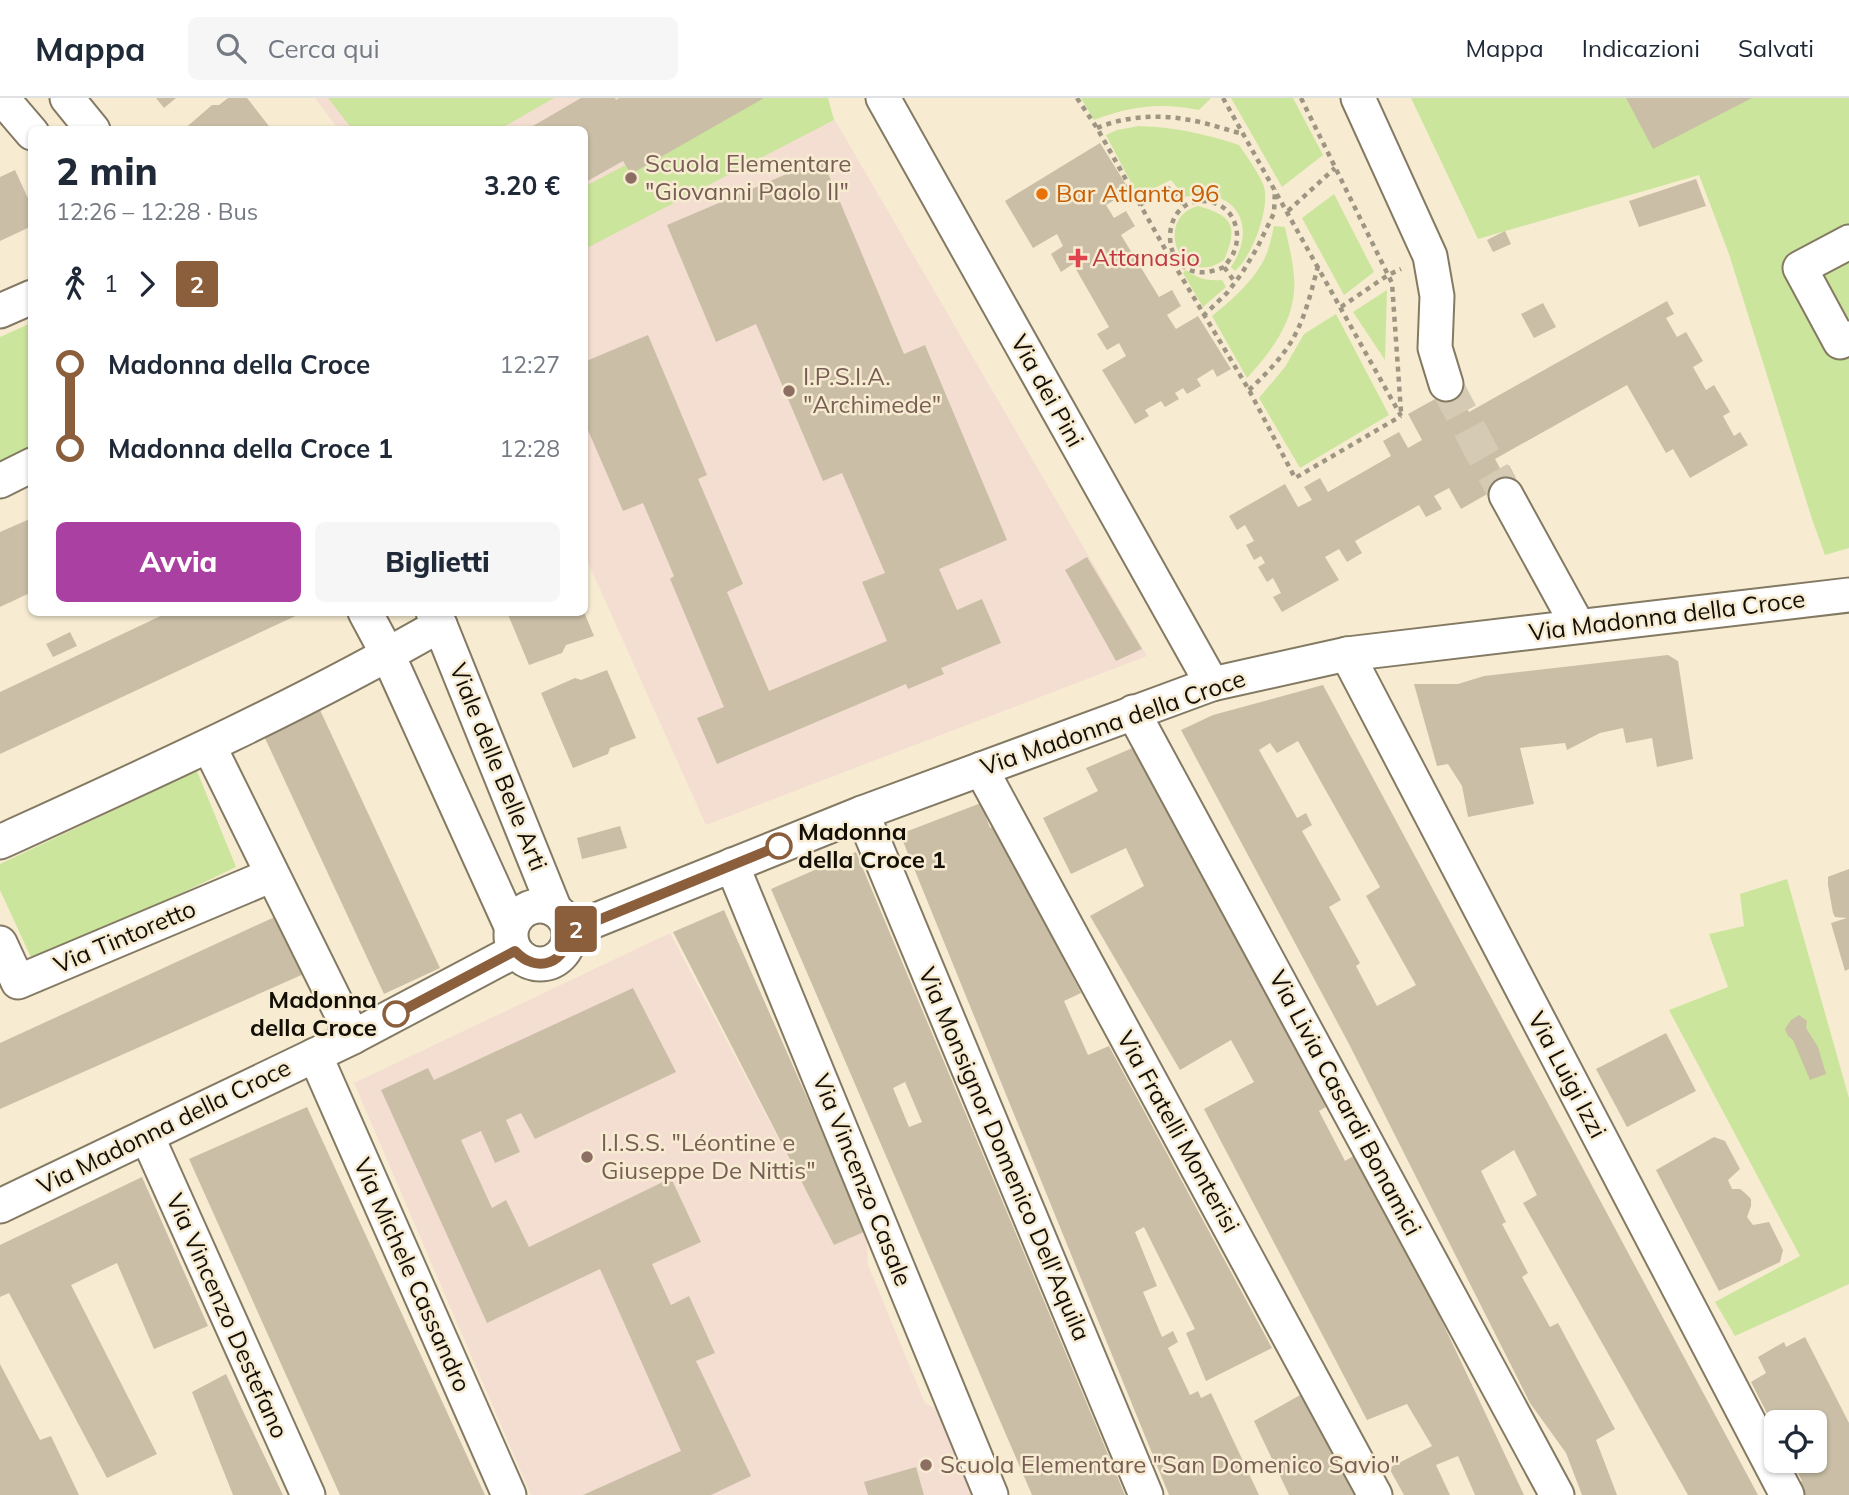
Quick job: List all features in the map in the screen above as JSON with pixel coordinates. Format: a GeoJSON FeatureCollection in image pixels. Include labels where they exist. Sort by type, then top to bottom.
{"type":"FeatureCollection","features":[{"type":"Feature","properties":{"kind":"street"},"geometry":{"type":"LineString","coordinates":[[2,98],[28,128]]}},
{"type":"Feature","properties":{"kind":"street"},"geometry":{"type":"LineString","coordinates":[[66,98],[90,126]]}},
{"type":"Feature","properties":{"kind":"street","name":"Via dei Pini"},"geometry":{"type":"LineString","coordinates":[[883,98],[1212,684]]}},
{"type":"Feature","properties":{"kind":"street"},"geometry":{"type":"LineString","coordinates":[[1358,98],[1430,256],[1437,296],[1435,348],[1446,384]]}},
{"type":"Feature","properties":{"kind":"street"},"geometry":{"type":"LineString","coordinates":[[1849,242],[1800,268],[1840,342],[1849,338]]}},
{"type":"Feature","properties":{"kind":"street"},"geometry":{"type":"LineString","coordinates":[[0,310],[28,299]]}},
{"type":"Feature","properties":{"kind":"street"},"geometry":{"type":"LineString","coordinates":[[0,481],[28,467]]}},
{"type":"Feature","properties":{"kind":"street"},"geometry":{"type":"LineString","coordinates":[[1506,495],[1578,626]]}},
{"type":"Feature","properties":{"kind":"street","name":"Via Madonna della Croce"},"geometry":{"type":"LineString","coordinates":[[0,1206],[353,1037],[513,939],[515,918],[532,906],[542,905],[562,921],[733,865],[862,813],[1212,684],[1347,654],[1849,594]]}},
{"type":"Feature","properties":{"kind":"street","name":"Viale delle Belle Arti"},"geometry":{"type":"LineString","coordinates":[[367,616],[388,655],[513,939]]}},
{"type":"Feature","properties":{"kind":"street","name":"Viale delle Belle Arti"},"geometry":{"type":"LineString","coordinates":[[388,655],[437,619],[562,921]]}},
{"type":"Feature","properties":{"kind":"street","name":"Via Luigi Izzi"},"geometry":{"type":"LineString","coordinates":[[1347,654],[1787,1495]]}},
{"type":"Feature","properties":{"kind":"street"},"geometry":{"type":"LineString","coordinates":[[0,842],[209,746],[388,655]]}},
{"type":"Feature","properties":{"kind":"street","name":"Via Livia Casardi Bonamici"},"geometry":{"type":"LineString","coordinates":[[1133,712],[1557,1495]]}},
{"type":"Feature","properties":{"kind":"street"},"geometry":{"type":"LineString","coordinates":[[209,746],[353,1037]]}},
{"type":"Feature","properties":{"kind":"street","name":"Via Fratelli Monterisi"},"geometry":{"type":"LineString","coordinates":[[981,769],[1375,1495]]}},
{"type":"Feature","properties":{"kind":"street","name":"Via Monsignor Domenico Dell'Aquila"},"geometry":{"type":"LineString","coordinates":[[862,813],[1146,1495]]}},
{"type":"Feature","properties":{"kind":"street","name":"Via Vincenzo Casale"},"geometry":{"type":"LineString","coordinates":[[733,865],[991,1495]]}},
{"type":"Feature","properties":{"kind":"street","name":"Via Tintoretto"},"geometry":{"type":"LineString","coordinates":[[0,943],[18,982],[272,875]]}},
{"type":"Feature","properties":{"kind":"street"},"geometry":{"type":"LineString","coordinates":[[513,939],[521,958],[538,964],[548,963],[564,951],[568,942],[562,921]]}},
{"type":"Feature","properties":{"kind":"street","name":"Via Michele Cassandro"},"geometry":{"type":"LineString","coordinates":[[315,1055],[509,1495]]}},
{"type":"Feature","properties":{"kind":"street","name":"Via Vincenzo Destefano"},"geometry":{"type":"LineString","coordinates":[[147,1136],[308,1495]]}},
{"type":"Feature","properties":{"kind":"path"},"geometry":{"type":"LineString","coordinates":[[1077,98],[1249,390],[1295,478],[1401,416]]}},
{"type":"Feature","properties":{"kind":"path"},"geometry":{"type":"LineString","coordinates":[[1223,98],[1401,416]]}},
{"type":"Feature","properties":{"kind":"path"},"geometry":{"type":"LineString","coordinates":[[1301,98],[1392,284],[1401,416]]}},
{"type":"Feature","properties":{"kind":"path"},"geometry":{"type":"LineString","coordinates":[[1097,128],[1115,121],[1139,117],[1167,117],[1191,120],[1244,134]]}},
{"type":"Feature","properties":{"kind":"path"},"geometry":{"type":"LineString","coordinates":[[1288,211],[1335,168]]}},
{"type":"Feature","properties":{"kind":"path"},"geometry":{"type":"LineString","coordinates":[[1140,205],[1168,188],[1184,205]]}},
{"type":"Feature","properties":{"kind":"path"},"geometry":{"type":"LineString","coordinates":[[1203,316],[1227,293],[1257,248],[1273,213],[1275,188]]}},
{"type":"Feature","properties":{"kind":"path"},"geometry":{"type":"LineString","coordinates":[[1198,201],[1211,202],[1231,215],[1237,227],[1236,242],[1234,253],[1224,267],[1211,273],[1199,273],[1189,270],[1171,255],[1168,240],[1170,231],[1174,219],[1184,205],[1198,201]]}},
{"type":"Feature","properties":{"kind":"path"},"geometry":{"type":"LineString","coordinates":[[1341,307],[1388,275],[1430,256]]}},
{"type":"Feature","properties":{"kind":"path"},"geometry":{"type":"LineString","coordinates":[[1249,390],[1269,371],[1295,335],[1318,265]]}},
{"type":"Feature","properties":{"kind":"path"},"geometry":{"type":"LineString","coordinates":[[1224,267],[1235,282]]}},
{"type":"Feature","properties":{"kind":"shaded area","name":"I.P.S.I.A. \"Archimede\""},"geometry":{"type":"Polygon","coordinates":[[[315,98],[822,98],[1147,656],[706,825],[588,563],[588,126],[336,126],[315,98]]]}},
{"type":"Feature","properties":{"kind":"shaded area","name":"I.I.S.S. \"Léontine e Giuseppe De Nittis\""},"geometry":{"type":"Polygon","coordinates":[[[670,933],[834,1244],[866,1231],[868,1265],[925,1403],[942,1412],[977,1495],[531,1495],[354,1083],[670,933]]]}},
{"type":"Feature","properties":{"kind":"green space"},"geometry":{"type":"Polygon","coordinates":[[[328,98],[554,98],[505,126],[350,126],[328,98]]]}},
{"type":"Feature","properties":{"kind":"green space"},"geometry":{"type":"Polygon","coordinates":[[[752,98],[828,98],[834,120],[588,247],[588,185],[752,98]]]}},
{"type":"Feature","properties":{"kind":"green space"},"geometry":{"type":"Polygon","coordinates":[[[1081,98],[1211,98],[1199,110],[1171,106],[1146,107],[1121,111],[1094,120],[1081,98]]]}},
{"type":"Feature","properties":{"kind":"green space"},"geometry":{"type":"Polygon","coordinates":[[[1231,98],[1293,98],[1323,155],[1282,187],[1231,98]]]}},
{"type":"Feature","properties":{"kind":"green space"},"geometry":{"type":"Polygon","coordinates":[[[1411,98],[1849,98],[1849,548],[1825,555],[1729,254],[1699,175],[1478,239],[1411,98]]]}},
{"type":"Feature","properties":{"kind":"green space"},"geometry":{"type":"Polygon","coordinates":[[[1139,126],[1190,132],[1239,145],[1252,164],[1265,193],[1263,217],[1254,243],[1235,271],[1231,267],[1243,237],[1242,223],[1229,203],[1217,197],[1185,197],[1171,180],[1138,196],[1106,135],[1139,126]]]}},
{"type":"Feature","properties":{"kind":"green space"},"geometry":{"type":"Polygon","coordinates":[[[1334,194],[1374,272],[1344,295],[1302,218],[1334,194]]]}},
{"type":"Feature","properties":{"kind":"green space"},"geometry":{"type":"Polygon","coordinates":[[[1198,206],[1219,214],[1230,224],[1231,239],[1224,260],[1209,267],[1197,267],[1187,261],[1179,253],[1175,242],[1178,221],[1186,212],[1198,206]]]}},
{"type":"Feature","properties":{"kind":"green space"},"geometry":{"type":"Polygon","coordinates":[[[1274,226],[1285,227],[1294,276],[1292,304],[1278,339],[1247,378],[1212,316],[1236,295],[1257,271],[1267,253],[1274,226]]]}},
{"type":"Feature","properties":{"kind":"green space"},"geometry":{"type":"Polygon","coordinates":[[[1186,270],[1203,279],[1222,280],[1226,287],[1203,307],[1183,273],[1186,270]]]}},
{"type":"Feature","properties":{"kind":"green space"},"geometry":{"type":"Polygon","coordinates":[[[1387,290],[1385,360],[1353,312],[1387,290]]]}},
{"type":"Feature","properties":{"kind":"green space"},"geometry":{"type":"Polygon","coordinates":[[[1336,314],[1389,415],[1300,468],[1259,398],[1285,367],[1304,334],[1336,314]]]}},
{"type":"Feature","properties":{"kind":"green space"},"geometry":{"type":"Polygon","coordinates":[[[28,324],[28,453],[0,467],[0,337],[28,324]]]}},
{"type":"Feature","properties":{"kind":"green space"},"geometry":{"type":"Polygon","coordinates":[[[197,771],[236,867],[34,964],[0,890],[0,864],[197,771]]]}},
{"type":"Feature","properties":{"kind":"green space"},"geometry":{"type":"Polygon","coordinates":[[[1787,879],[1849,1098],[1849,1284],[1735,1336],[1715,1302],[1800,1256],[1669,1010],[1728,987],[1709,934],[1744,926],[1740,894],[1787,879]]]}},
{"type":"Feature","properties":{"kind":"building"},"geometry":{"type":"Polygon","coordinates":[[[156,98],[176,98],[164,108],[156,98]]]}},
{"type":"Feature","properties":{"kind":"building"},"geometry":{"type":"Polygon","coordinates":[[[228,98],[247,98],[269,126],[188,126],[212,105],[219,105],[228,98]]]}},
{"type":"Feature","properties":{"kind":"building"},"geometry":{"type":"Polygon","coordinates":[[[581,98],[764,98],[631,174],[623,161],[588,181],[588,126],[533,126],[581,98]]]}},
{"type":"Feature","properties":{"kind":"building"},"geometry":{"type":"Polygon","coordinates":[[[1626,98],[1752,98],[1653,149],[1626,98]]]}},
{"type":"Feature","properties":{"kind":"building"},"geometry":{"type":"Polygon","coordinates":[[[1100,143],[1130,191],[1106,205],[1114,218],[1126,211],[1135,226],[1121,235],[1159,297],[1172,290],[1181,306],[1167,315],[1176,329],[1198,316],[1231,369],[1217,377],[1213,369],[1197,379],[1201,386],[1187,394],[1183,388],[1175,393],[1179,399],[1165,407],[1161,401],[1145,410],[1149,416],[1135,424],[1102,370],[1126,356],[1119,343],[1107,350],[1097,334],[1109,327],[1073,264],[1061,272],[1051,254],[1063,246],[1057,234],[1033,248],[1005,201],[1100,143]]]}},
{"type":"Feature","properties":{"kind":"building"},"geometry":{"type":"Polygon","coordinates":[[[822,159],[904,354],[925,345],[1007,540],[939,569],[957,610],[982,599],[1001,643],[941,668],[944,674],[908,689],[906,684],[717,764],[697,718],[724,707],[670,579],[674,576],[643,503],[623,511],[588,430],[588,360],[648,335],[707,475],[698,479],[743,584],[727,592],[769,691],[887,641],[862,582],[885,573],[842,473],[823,481],[756,324],[716,342],[667,225],[822,159]]]}},
{"type":"Feature","properties":{"kind":"building"},"geometry":{"type":"Polygon","coordinates":[[[15,170],[28,198],[28,228],[0,241],[0,177],[15,170]]]}},
{"type":"Feature","properties":{"kind":"building"},"geometry":{"type":"Polygon","coordinates":[[[1696,179],[1706,206],[1639,227],[1629,201],[1696,179]]]}},
{"type":"Feature","properties":{"kind":"building"},"geometry":{"type":"Polygon","coordinates":[[[1505,231],[1511,244],[1493,252],[1487,240],[1505,231]]]}},
{"type":"Feature","properties":{"kind":"building"},"geometry":{"type":"Polygon","coordinates":[[[1667,301],[1674,314],[1666,318],[1677,337],[1686,332],[1703,361],[1693,367],[1706,390],[1714,385],[1730,412],[1723,416],[1734,436],[1740,432],[1748,445],[1690,478],[1673,449],[1666,453],[1627,385],[1495,459],[1501,470],[1509,465],[1516,478],[1461,509],[1449,488],[1434,496],[1442,509],[1426,517],[1419,505],[1355,541],[1362,553],[1347,562],[1339,549],[1325,557],[1339,580],[1282,612],[1273,597],[1281,593],[1273,578],[1267,582],[1258,567],[1265,563],[1261,556],[1254,560],[1246,545],[1254,541],[1245,525],[1237,530],[1229,516],[1285,484],[1298,507],[1312,500],[1304,487],[1320,478],[1328,492],[1391,456],[1383,441],[1399,432],[1408,448],[1422,440],[1408,414],[1462,384],[1470,399],[1464,403],[1469,412],[1667,301]]]}},
{"type":"Feature","properties":{"kind":"building"},"geometry":{"type":"Polygon","coordinates":[[[1543,303],[1556,327],[1534,338],[1521,314],[1543,303]]]}},
{"type":"Feature","properties":{"kind":"building"},"geometry":{"type":"Polygon","coordinates":[[[28,520],[28,594],[0,607],[0,532],[28,520]]]}},
{"type":"Feature","properties":{"kind":"building"},"geometry":{"type":"Polygon","coordinates":[[[1087,557],[1142,649],[1116,661],[1065,570],[1087,557]]]}},
{"type":"Feature","properties":{"kind":"building"},"geometry":{"type":"Polygon","coordinates":[[[161,616],[295,616],[0,754],[0,692],[161,616]]]}},
{"type":"Feature","properties":{"kind":"building"},"geometry":{"type":"Polygon","coordinates":[[[509,616],[586,616],[594,636],[566,645],[562,653],[529,665],[509,616]]]}},
{"type":"Feature","properties":{"kind":"building"},"geometry":{"type":"Polygon","coordinates":[[[70,632],[77,646],[53,657],[46,644],[70,632]]]}},
{"type":"Feature","properties":{"kind":"building"},"geometry":{"type":"Polygon","coordinates":[[[1668,655],[1678,661],[1693,759],[1657,767],[1652,738],[1626,743],[1623,728],[1600,733],[1567,750],[1565,743],[1520,748],[1534,804],[1468,817],[1462,786],[1448,764],[1437,766],[1414,684],[1458,684],[1484,676],[1668,655]]]}},
{"type":"Feature","properties":{"kind":"building"},"geometry":{"type":"Polygon","coordinates":[[[607,670],[636,738],[610,748],[608,754],[573,768],[541,693],[575,678],[581,680],[607,670]]]}},
{"type":"Feature","properties":{"kind":"building"},"geometry":{"type":"Polygon","coordinates":[[[1323,685],[1758,1495],[1688,1495],[1523,1203],[1537,1195],[1514,1150],[1481,1171],[1506,1222],[1502,1224],[1528,1273],[1522,1277],[1550,1327],[1558,1323],[1615,1429],[1596,1440],[1617,1495],[1582,1495],[1566,1453],[1530,1403],[1349,1044],[1181,730],[1213,715],[1323,685]],[[1298,741],[1277,753],[1270,743],[1259,750],[1297,818],[1306,813],[1312,825],[1302,831],[1341,900],[1329,907],[1360,963],[1356,966],[1377,1006],[1416,985],[1366,896],[1380,887],[1298,741]]]}},
{"type":"Feature","properties":{"kind":"building"},"geometry":{"type":"Polygon","coordinates":[[[320,710],[440,968],[384,994],[264,736],[320,710]]]}},
{"type":"Feature","properties":{"kind":"building"},"geometry":{"type":"Polygon","coordinates":[[[1137,746],[1330,1098],[1323,1101],[1326,1107],[1319,1111],[1345,1161],[1355,1155],[1370,1187],[1377,1184],[1524,1495],[1475,1495],[1458,1456],[1436,1465],[1450,1495],[1404,1495],[1389,1468],[1432,1446],[1407,1404],[1367,1420],[1204,1109],[1254,1082],[1231,1040],[1180,1070],[1090,916],[1144,886],[1126,848],[1071,874],[1043,818],[1098,791],[1086,768],[1137,746]]]}},
{"type":"Feature","properties":{"kind":"building"},"geometry":{"type":"Polygon","coordinates":[[[981,803],[990,828],[995,826],[1081,993],[1064,1001],[1088,1055],[1109,1046],[1272,1348],[1206,1381],[1186,1333],[1195,1329],[1144,1227],[1135,1232],[1157,1286],[1143,1292],[1162,1337],[1173,1331],[1178,1342],[1168,1348],[1190,1395],[1198,1391],[1201,1398],[1211,1393],[1259,1495],[1169,1495],[900,834],[981,803]]]}},
{"type":"Feature","properties":{"kind":"building"},"geometry":{"type":"Polygon","coordinates":[[[620,826],[627,848],[582,859],[577,838],[620,826]]]}},
{"type":"Feature","properties":{"kind":"building"},"geometry":{"type":"Polygon","coordinates":[[[856,852],[1125,1495],[1032,1495],[771,889],[856,852]],[[905,1082],[893,1088],[909,1127],[922,1122],[905,1082]]]}},
{"type":"Feature","properties":{"kind":"building"},"geometry":{"type":"Polygon","coordinates":[[[1849,869],[1849,969],[1845,971],[1831,923],[1847,918],[1835,917],[1833,913],[1828,877],[1849,869]]]}},
{"type":"Feature","properties":{"kind":"building"},"geometry":{"type":"Polygon","coordinates":[[[724,910],[866,1231],[834,1245],[673,932],[724,910]]]}},
{"type":"Feature","properties":{"kind":"building"},"geometry":{"type":"Polygon","coordinates":[[[279,915],[306,973],[0,1109],[0,1043],[279,915]]]}},
{"type":"Feature","properties":{"kind":"building"},"geometry":{"type":"Polygon","coordinates":[[[633,988],[676,1072],[535,1139],[521,1113],[506,1120],[520,1152],[495,1163],[481,1131],[461,1140],[492,1208],[506,1200],[529,1247],[671,1178],[701,1242],[652,1264],[671,1305],[689,1296],[715,1353],[696,1361],[751,1476],[711,1495],[583,1495],[681,1451],[600,1269],[487,1323],[381,1090],[428,1068],[434,1080],[633,988]]]}},
{"type":"Feature","properties":{"kind":"building"},"geometry":{"type":"Polygon","coordinates":[[[1799,1015],[1807,1021],[1806,1028],[1818,1047],[1826,1074],[1810,1080],[1793,1040],[1785,1029],[1791,1020],[1799,1015]]]}},
{"type":"Feature","properties":{"kind":"building"},"geometry":{"type":"Polygon","coordinates":[[[1666,1033],[1696,1091],[1627,1127],[1596,1069],[1666,1033]]]}},
{"type":"Feature","properties":{"kind":"building"},"geometry":{"type":"Polygon","coordinates":[[[307,1107],[485,1495],[340,1495],[189,1159],[307,1107]]]}},
{"type":"Feature","properties":{"kind":"building"},"geometry":{"type":"Polygon","coordinates":[[[1714,1137],[1725,1141],[1740,1169],[1728,1180],[1732,1189],[1740,1189],[1751,1199],[1747,1217],[1753,1225],[1769,1222],[1783,1250],[1780,1262],[1719,1291],[1656,1170],[1714,1137]]]}},
{"type":"Feature","properties":{"kind":"building"},"geometry":{"type":"Polygon","coordinates":[[[142,1177],[208,1326],[154,1349],[117,1263],[71,1285],[157,1454],[107,1478],[9,1293],[0,1297],[0,1245],[142,1177]]]}},
{"type":"Feature","properties":{"kind":"building"},"geometry":{"type":"Polygon","coordinates":[[[1805,1337],[1849,1423],[1849,1495],[1802,1495],[1796,1484],[1802,1481],[1798,1473],[1827,1473],[1827,1410],[1765,1410],[1751,1382],[1766,1373],[1758,1357],[1784,1342],[1786,1347],[1805,1337]]]}},
{"type":"Feature","properties":{"kind":"building"},"geometry":{"type":"Polygon","coordinates":[[[0,1364],[40,1440],[51,1436],[79,1495],[0,1495],[0,1364]]]}},
{"type":"Feature","properties":{"kind":"building"},"geometry":{"type":"Polygon","coordinates":[[[226,1374],[283,1495],[233,1495],[192,1392],[226,1374]]]}},
{"type":"Feature","properties":{"kind":"building"},"geometry":{"type":"Polygon","coordinates":[[[1302,1394],[1357,1495],[1289,1495],[1254,1421],[1302,1394]]]}},
{"type":"Feature","properties":{"kind":"building","name":"Scuola Elementare \"San Domenico Savio\""},"geometry":{"type":"Polygon","coordinates":[[[916,1467],[924,1495],[868,1495],[864,1482],[916,1467]]]}},
{"type":"Feature","properties":{"kind":"tunnel"},"geometry":{"type":"LineString","coordinates":[[1446,384],[1506,495]]}},
{"type":"Feature","properties":{"kind":"bus line","name":"2"},"geometry":{"type":"LineString","coordinates":[[396,1014],[515,951],[529,962],[548,963],[564,951],[569,932],[779,846]]}},
{"type":"Feature","properties":{"kind":"place","name":"Scuola Elementare \"Giovanni Paolo II\""},"geometry":{"type":"Point","coordinates":[631,178]}},
{"type":"Feature","properties":{"kind":"place","name":"Bar Atlanta 96"},"geometry":{"type":"Point","coordinates":[1042,194]}},
{"type":"Feature","properties":{"kind":"place","name":"Attanasio"},"geometry":{"type":"Point","coordinates":[1078,258]}},
{"type":"Feature","properties":{"kind":"place","name":"I.P.S.I.A. \"Archimede\""},"geometry":{"type":"Point","coordinates":[789,391]}},
{"type":"Feature","properties":{"kind":"place","name":"Madonna della Croce 1"},"geometry":{"type":"Point","coordinates":[779,846]}},
{"type":"Feature","properties":{"kind":"place","name":"Madonna della Croce"},"geometry":{"type":"Point","coordinates":[396,1014]}},
{"type":"Feature","properties":{"kind":"place","name":"I.I.S.S. \"Léontine e Giuseppe De Nittis\""},"geometry":{"type":"Point","coordinates":[587,1157]}},
{"type":"Feature","properties":{"kind":"place","name":"Scuola Elementare \"San Domenico Savio\""},"geometry":{"type":"Point","coordinates":[926,1465]}}]}
